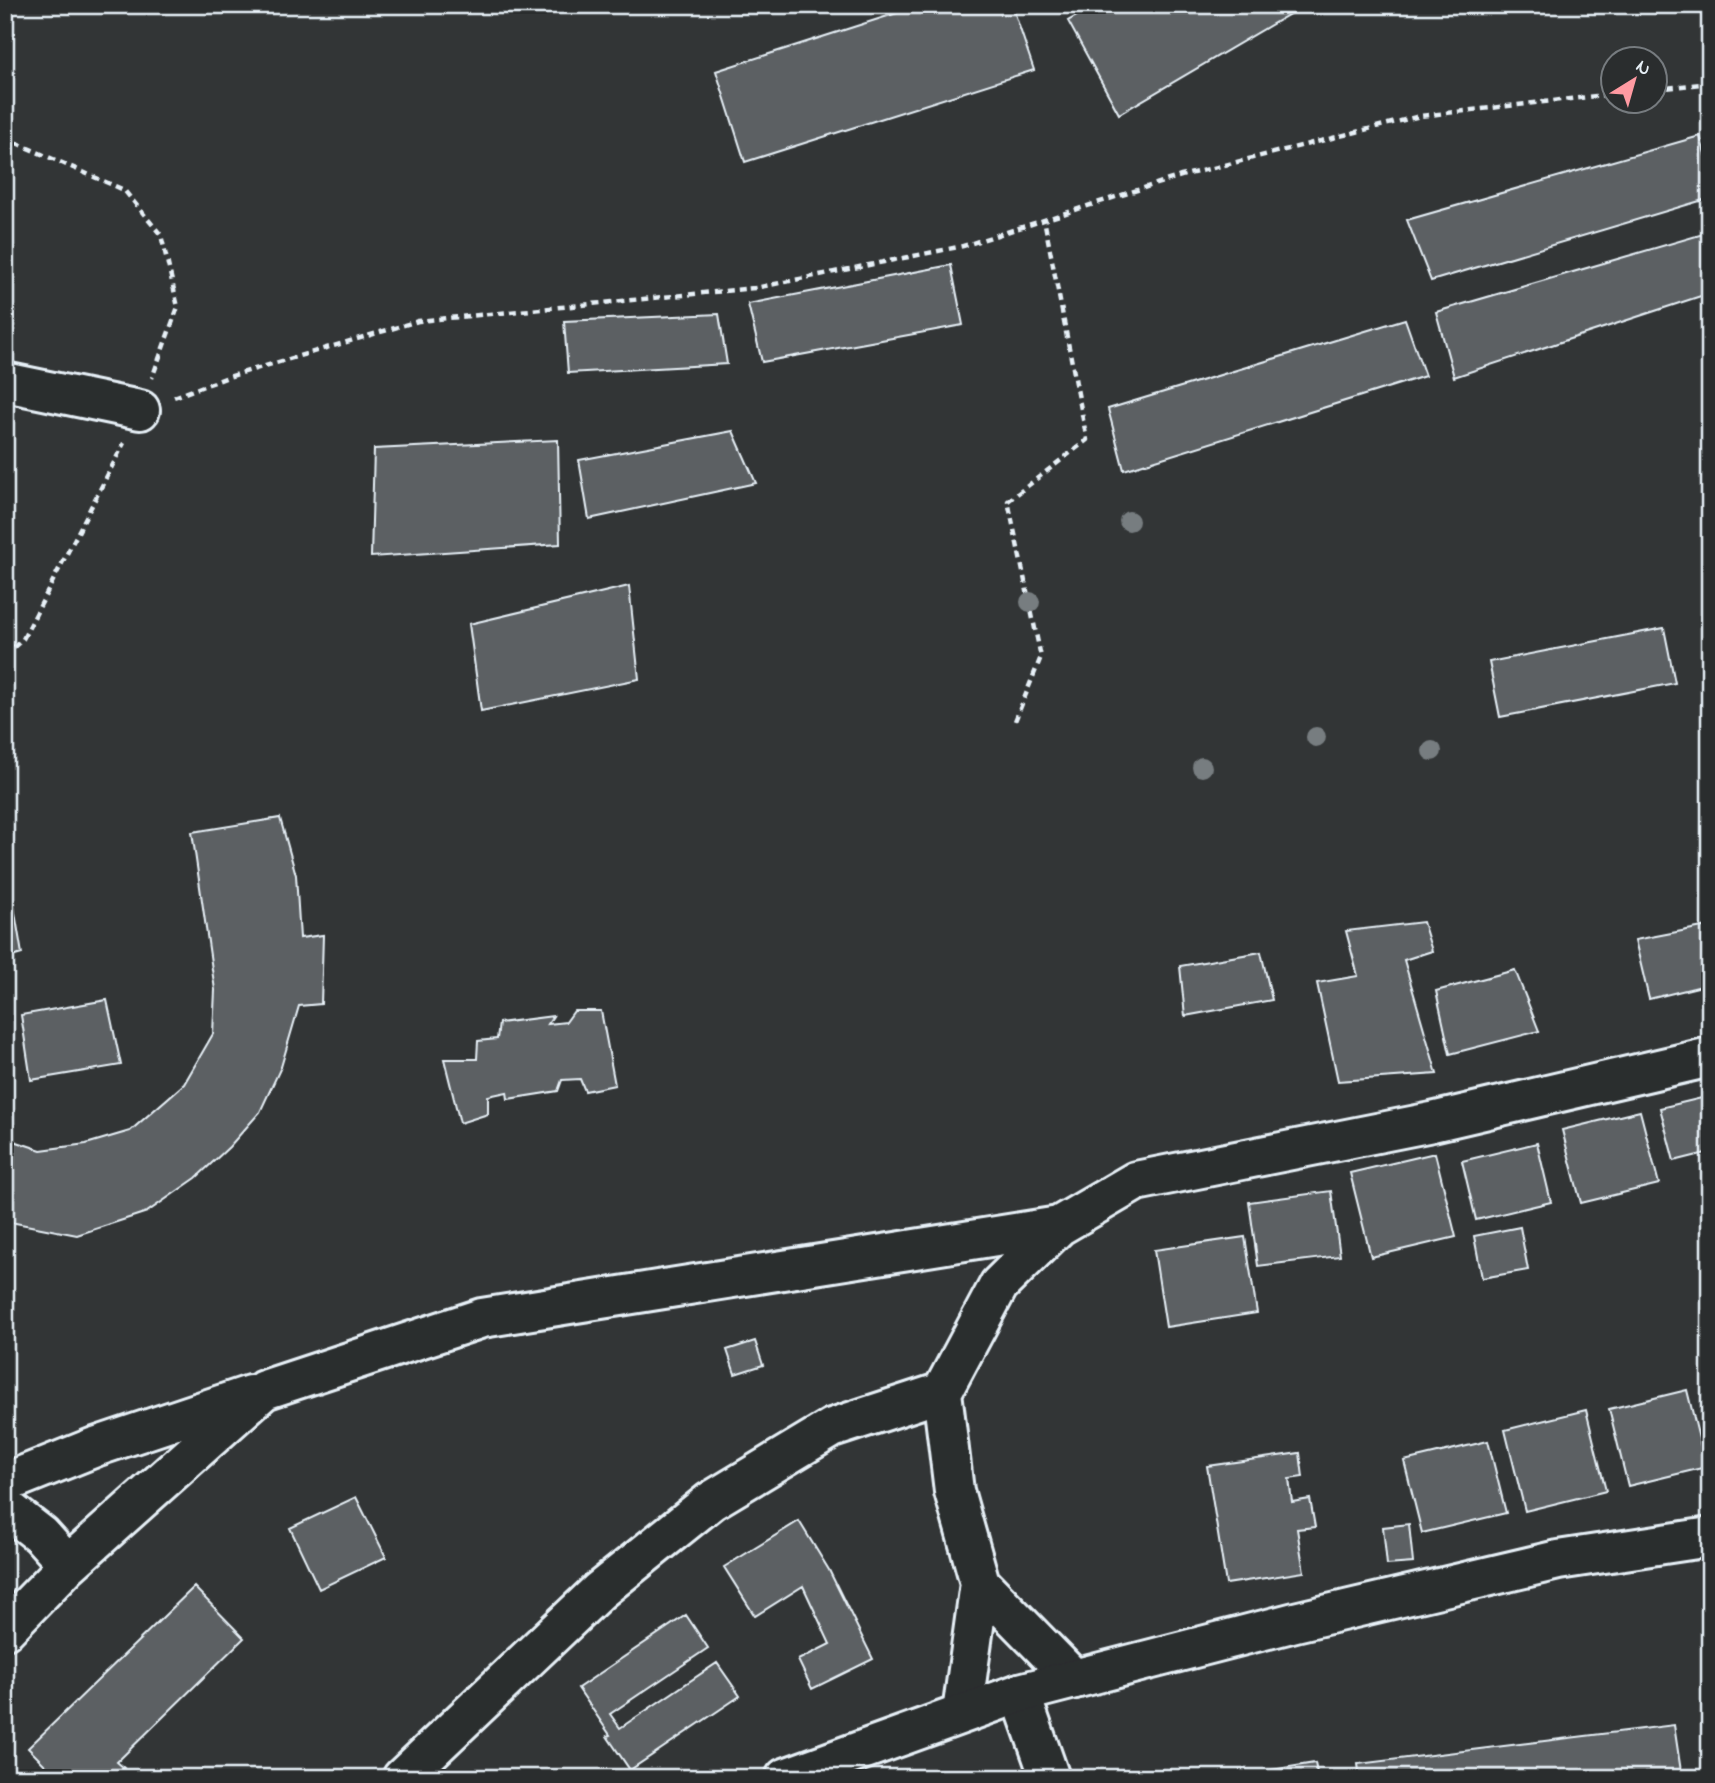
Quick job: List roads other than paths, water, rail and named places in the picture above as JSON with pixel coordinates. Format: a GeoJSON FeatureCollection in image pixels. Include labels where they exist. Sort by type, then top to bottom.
{"type":"FeatureCollection","features":[{"type":"Feature","properties":{"kind":"main road"},"geometry":{"type":"LineString","coordinates":[[5,382],[140,410]]}},
{"type":"Feature","properties":{"kind":"main road"},"geometry":{"type":"LineString","coordinates":[[962,1713],[980,1583],[954,1491],[942,1392],[999,1284],[1059,1227],[1136,1181],[1433,1122],[1710,1057]]}},
{"type":"Feature","properties":{"kind":"main road"},"geometry":{"type":"LineString","coordinates":[[5,1483],[95,1447],[482,1318],[1059,1227]]}},
{"type":"Feature","properties":{"kind":"main road"},"geometry":{"type":"LineString","coordinates":[[5,1630],[68,1565],[264,1390]]}},
{"type":"Feature","properties":{"kind":"main road"},"geometry":{"type":"LineString","coordinates":[[402,1778],[599,1591],[711,1501],[832,1428],[942,1392]]}},
{"type":"Feature","properties":{"kind":"main road"},"geometry":{"type":"LineString","coordinates":[[5,1507],[41,1535],[68,1565]]}},
{"type":"Feature","properties":{"kind":"main road"},"geometry":{"type":"LineString","coordinates":[[785,1778],[1020,1693],[1295,1622],[1558,1560],[1710,1536]]}},
{"type":"Feature","properties":{"kind":"main road"},"geometry":{"type":"LineString","coordinates":[[980,1583],[1074,1679]]}},
{"type":"Feature","properties":{"kind":"main road"},"geometry":{"type":"LineString","coordinates":[[1020,1693],[1050,1778]]}}]}
